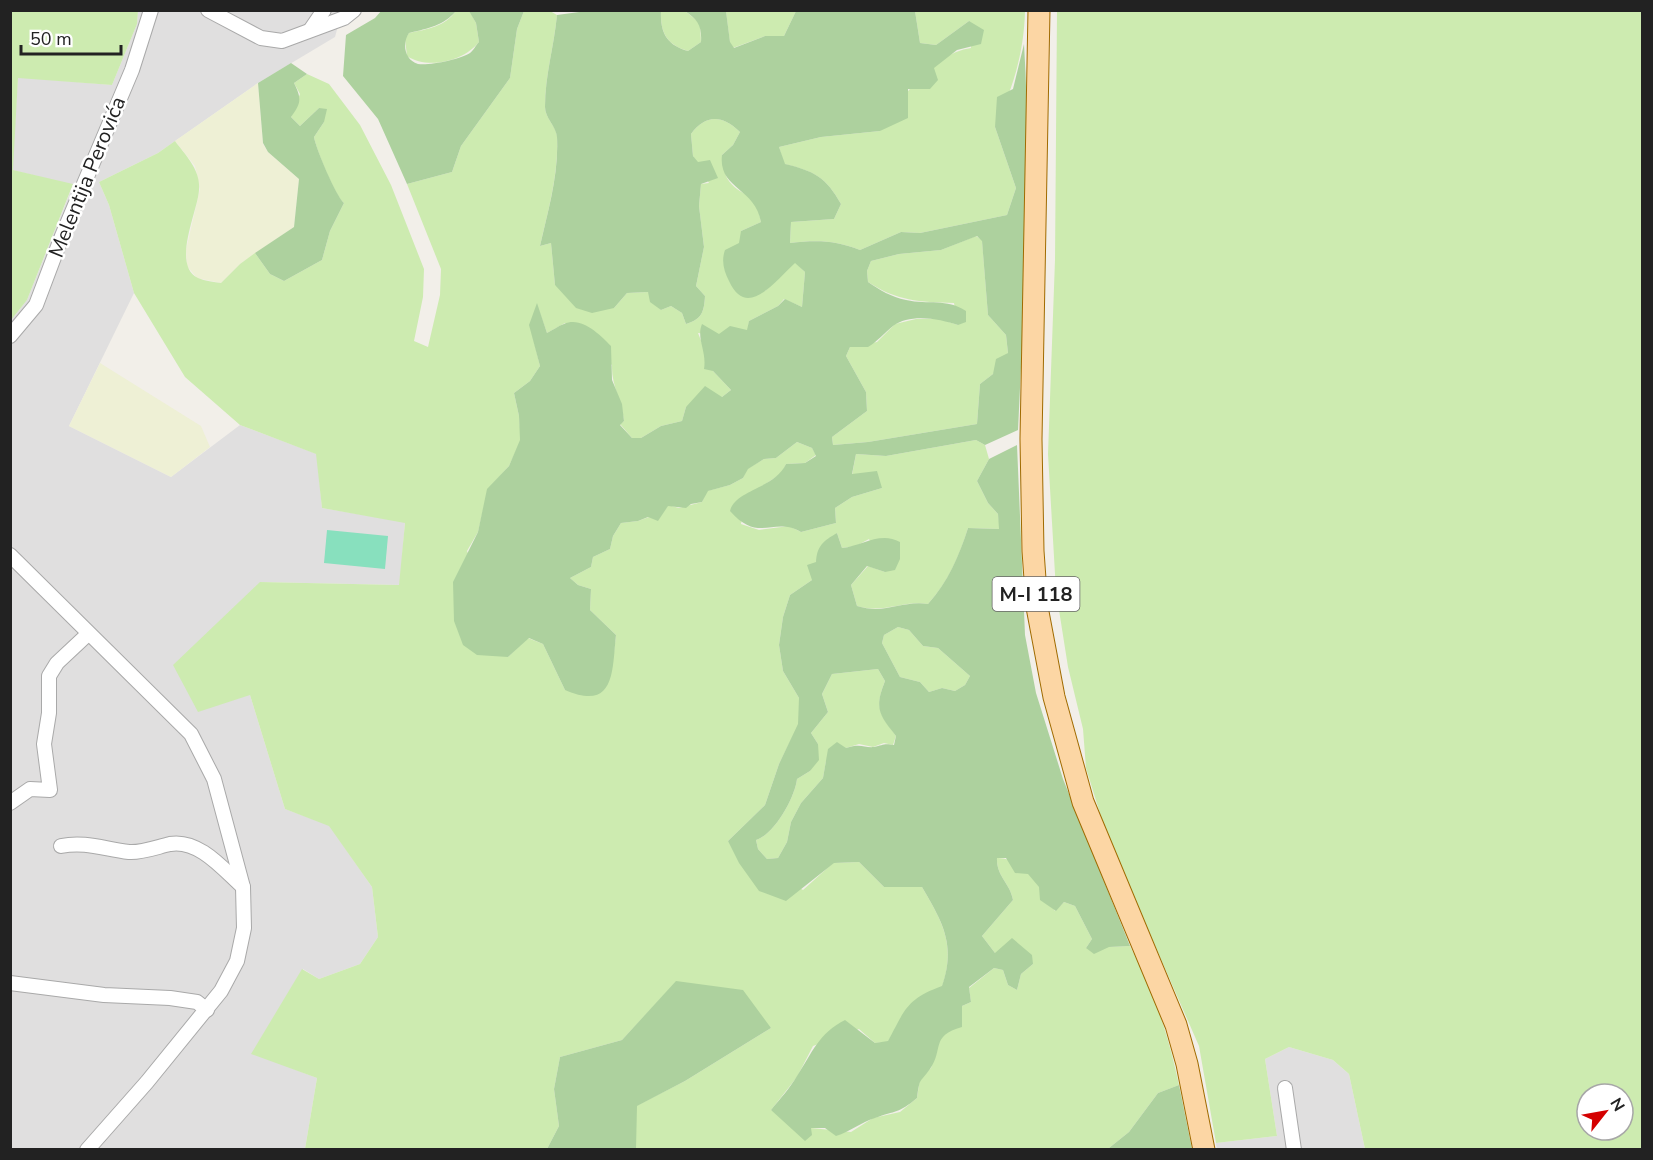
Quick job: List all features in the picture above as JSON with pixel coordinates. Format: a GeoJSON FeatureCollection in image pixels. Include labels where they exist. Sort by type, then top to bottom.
{"type":"FeatureCollection","features":[{"type":"Feature","properties":{"kind":"main road","name":"M-I 118"},"geometry":{"type":"LineString","coordinates":[[1039,10],[1031,439],[1033,551],[1037,607],[1054,697],[1083,802],[1176,1025],[1204,1149]]}},
{"type":"Feature","properties":{"kind":"street","name":"Melentija Perovića"},"geometry":{"type":"LineString","coordinates":[[10,336],[36,305],[66,225],[132,70],[151,10]]}},
{"type":"Feature","properties":{"kind":"street"},"geometry":{"type":"LineString","coordinates":[[208,10],[261,38],[282,41],[344,18],[354,10]]}},
{"type":"Feature","properties":{"kind":"street"},"geometry":{"type":"LineString","coordinates":[[311,29],[324,10]]}},
{"type":"Feature","properties":{"kind":"street"},"geometry":{"type":"LineString","coordinates":[[10,555],[191,734],[214,779],[243,887],[244,928],[237,961],[221,991],[134,1098],[87,1149]]}},
{"type":"Feature","properties":{"kind":"street"},"geometry":{"type":"LineString","coordinates":[[10,803],[30,789],[50,790],[45,771],[44,744],[49,713],[50,676],[57,663],[88,634]]}},
{"type":"Feature","properties":{"kind":"street"},"geometry":{"type":"LineString","coordinates":[[61,846],[78,842],[132,852],[175,843],[192,845],[215,861],[243,887]]}},
{"type":"Feature","properties":{"kind":"street"},"geometry":{"type":"LineString","coordinates":[[10,983],[104,995],[170,998],[197,1002],[207,1010]]}},
{"type":"Feature","properties":{"kind":"street"},"geometry":{"type":"LineString","coordinates":[[1285,1088],[1294,1149]]}},
{"type":"Feature","properties":{"kind":"shaded area"},"geometry":{"type":"Polygon","coordinates":[[[138,11],[342,11],[335,37],[258,83],[158,153],[99,182],[109,205],[134,293],[69,426],[171,477],[240,425],[317,454],[322,508],[405,522],[400,585],[260,582],[250,695],[285,809],[329,825],[372,887],[378,937],[360,964],[319,979],[303,969],[291,1068],[317,1078],[305,1149],[11,1150],[11,320],[27,300],[73,185],[12,170],[18,77],[112,85],[137,24],[138,11]]]}},
{"type":"Feature","properties":{"kind":"shaded area"},"geometry":{"type":"Polygon","coordinates":[[[1289,1047],[1333,1060],[1349,1074],[1365,1149],[1217,1150],[1216,1143],[1277,1136],[1265,1059],[1289,1047]]]}},
{"type":"Feature","properties":{"kind":"green space"},"geometry":{"type":"Polygon","coordinates":[[[11,10],[138,11],[137,24],[112,85],[18,78],[13,170],[73,184],[27,300],[11,320],[11,10]]]}},
{"type":"Feature","properties":{"kind":"green space"},"geometry":{"type":"Polygon","coordinates":[[[382,10],[456,11],[441,23],[409,33],[405,42],[407,55],[418,64],[452,60],[472,51],[479,42],[476,23],[469,11],[524,11],[517,29],[510,78],[461,146],[452,172],[407,184],[378,119],[343,76],[346,35],[375,18],[382,10]]]}},
{"type":"Feature","properties":{"kind":"green space"},"geometry":{"type":"Polygon","coordinates":[[[469,10],[476,23],[479,42],[472,49],[455,58],[435,63],[407,56],[405,39],[409,33],[441,24],[456,11],[469,10]]]}},
{"type":"Feature","properties":{"kind":"green space"},"geometry":{"type":"Polygon","coordinates":[[[594,10],[661,11],[662,26],[666,37],[670,42],[688,51],[701,42],[701,36],[698,24],[685,11],[726,11],[730,42],[734,48],[765,36],[784,36],[796,11],[915,11],[920,43],[936,45],[969,21],[984,30],[981,44],[957,50],[934,68],[938,80],[930,89],[908,89],[908,118],[880,131],[821,137],[779,147],[785,164],[818,176],[830,187],[841,204],[834,219],[791,222],[790,243],[825,242],[842,244],[860,250],[901,232],[920,233],[1007,215],[1016,188],[995,127],[997,97],[1013,89],[1024,44],[1027,189],[1018,430],[985,445],[976,440],[886,456],[856,454],[852,474],[877,471],[882,488],[852,497],[835,508],[836,523],[801,532],[791,528],[749,526],[730,511],[739,498],[773,479],[786,464],[805,463],[816,456],[812,448],[797,442],[776,458],[764,459],[748,469],[743,478],[730,485],[708,491],[702,502],[691,504],[686,508],[668,506],[658,521],[648,517],[621,523],[613,536],[610,549],[593,557],[591,567],[570,578],[578,585],[591,589],[590,610],[616,635],[612,674],[608,684],[594,696],[565,690],[543,644],[529,638],[508,657],[477,655],[463,645],[454,621],[453,582],[478,532],[487,489],[509,466],[520,440],[519,416],[514,393],[530,381],[540,366],[529,325],[537,303],[547,333],[564,324],[577,323],[590,328],[611,346],[612,380],[622,404],[624,421],[620,425],[632,438],[641,438],[661,426],[682,421],[686,407],[705,386],[722,397],[731,390],[713,371],[704,369],[700,335],[702,324],[719,334],[730,326],[747,330],[749,321],[778,306],[785,299],[802,307],[805,272],[795,263],[771,287],[753,297],[744,297],[736,292],[729,281],[724,266],[725,250],[739,243],[741,231],[761,222],[752,202],[731,182],[722,166],[722,155],[733,145],[740,132],[727,122],[714,119],[702,123],[691,134],[693,156],[698,162],[710,160],[718,178],[701,184],[699,206],[704,247],[696,286],[705,296],[699,317],[686,324],[682,313],[671,306],[661,310],[650,302],[648,292],[627,293],[614,308],[592,313],[576,308],[555,285],[551,243],[540,246],[556,165],[557,137],[545,107],[546,84],[557,15],[594,10]],[[977,236],[941,250],[899,254],[871,261],[867,271],[868,282],[872,285],[901,299],[944,303],[959,307],[966,311],[966,322],[958,325],[934,319],[916,318],[893,326],[868,347],[850,347],[846,356],[866,392],[867,411],[832,437],[833,445],[868,442],[977,424],[980,384],[993,374],[996,359],[1008,353],[1006,335],[988,315],[982,241],[977,236]]]}},
{"type":"Feature","properties":{"kind":"green space"},"geometry":{"type":"Polygon","coordinates":[[[524,11],[550,11],[557,15],[546,84],[545,107],[557,136],[556,164],[540,246],[551,243],[555,285],[614,308],[627,293],[648,292],[661,310],[671,306],[682,313],[686,324],[699,317],[703,311],[705,296],[696,286],[704,247],[699,206],[701,184],[709,183],[693,156],[691,134],[702,123],[714,119],[727,122],[740,132],[733,145],[722,155],[727,178],[751,199],[759,211],[761,222],[741,231],[765,291],[795,262],[805,272],[802,307],[784,299],[778,306],[749,321],[748,331],[719,335],[698,333],[713,371],[731,390],[722,397],[686,407],[682,421],[661,426],[641,438],[632,438],[620,424],[624,421],[613,379],[612,365],[565,323],[547,333],[537,305],[530,325],[540,366],[530,381],[514,393],[521,440],[509,466],[488,489],[478,532],[467,551],[508,657],[528,638],[543,644],[565,690],[614,652],[616,635],[590,610],[591,589],[578,585],[570,578],[591,567],[593,557],[610,549],[613,536],[621,523],[649,517],[658,520],[668,505],[679,508],[702,502],[707,491],[730,485],[743,478],[747,469],[764,459],[776,458],[797,442],[812,448],[816,455],[805,463],[786,464],[782,473],[747,496],[741,524],[759,530],[789,526],[801,532],[836,523],[835,508],[852,497],[882,488],[852,475],[856,454],[886,456],[976,440],[985,445],[989,459],[977,481],[988,503],[998,514],[1000,529],[968,528],[952,569],[928,604],[919,603],[885,608],[857,606],[851,585],[868,566],[885,572],[869,539],[856,546],[842,548],[837,533],[816,562],[812,580],[790,595],[783,617],[779,645],[783,671],[799,698],[799,724],[779,764],[765,805],[728,841],[803,890],[833,863],[859,862],[884,887],[922,887],[941,923],[948,959],[942,987],[925,996],[910,1009],[888,1042],[875,1043],[859,1029],[813,1046],[797,1077],[771,1110],[811,1128],[851,1132],[873,1118],[900,1112],[917,1098],[920,1078],[931,1068],[937,1044],[962,1006],[971,1002],[969,988],[994,968],[1003,970],[1008,985],[1017,990],[1021,974],[1033,964],[995,953],[982,936],[1013,900],[997,864],[997,858],[1007,859],[1024,869],[1055,911],[1064,902],[1075,906],[1092,939],[1086,948],[1130,946],[1147,981],[1165,1030],[1179,1085],[1158,1093],[1129,1132],[1109,1148],[636,1149],[636,1106],[685,1081],[771,1028],[704,986],[676,982],[622,1040],[560,1057],[554,1089],[559,1126],[547,1149],[305,1149],[317,1078],[251,1054],[302,969],[319,979],[360,964],[378,937],[372,887],[329,826],[285,809],[250,695],[198,712],[173,665],[260,582],[399,585],[405,523],[322,508],[316,454],[240,425],[185,377],[134,293],[109,205],[99,182],[158,153],[175,141],[192,164],[199,183],[198,199],[186,250],[190,271],[198,278],[221,283],[255,253],[270,274],[284,281],[322,260],[330,231],[344,203],[331,182],[315,143],[314,137],[324,122],[319,108],[300,126],[291,117],[300,94],[294,83],[307,74],[329,84],[360,125],[391,185],[424,269],[423,297],[414,341],[428,347],[440,295],[441,269],[407,184],[452,172],[461,146],[510,78],[517,29],[524,11]]]}},
{"type":"Feature","properties":{"kind":"green space"},"geometry":{"type":"Polygon","coordinates":[[[661,11],[685,11],[700,23],[701,42],[688,51],[670,42],[662,26],[661,11]]]}},
{"type":"Feature","properties":{"kind":"green space"},"geometry":{"type":"Polygon","coordinates":[[[726,11],[796,11],[784,36],[765,36],[733,48],[730,43],[726,11]]]}},
{"type":"Feature","properties":{"kind":"green space"},"geometry":{"type":"Polygon","coordinates":[[[915,11],[1025,11],[1016,70],[995,127],[1016,188],[1007,215],[920,233],[901,232],[860,250],[842,244],[825,242],[790,243],[791,222],[834,219],[841,204],[830,187],[818,176],[784,164],[779,147],[821,137],[880,131],[907,92],[930,68],[956,52],[971,48],[969,21],[936,45],[920,43],[915,11]]]}},
{"type":"Feature","properties":{"kind":"green space"},"geometry":{"type":"Polygon","coordinates":[[[1057,11],[1642,11],[1642,1149],[1365,1149],[1349,1074],[1333,1060],[1289,1047],[1265,1059],[1277,1136],[1216,1143],[1199,1046],[1107,836],[1086,768],[1083,729],[1068,667],[1056,591],[1048,454],[1055,260],[1057,11]]]}},
{"type":"Feature","properties":{"kind":"green space"},"geometry":{"type":"Polygon","coordinates":[[[291,63],[307,74],[294,83],[299,101],[291,117],[300,126],[319,108],[327,109],[324,122],[314,137],[327,172],[344,203],[330,231],[322,260],[284,281],[270,274],[255,253],[294,227],[299,179],[268,152],[263,143],[258,83],[291,63]]]}},
{"type":"Feature","properties":{"kind":"green space"},"geometry":{"type":"Polygon","coordinates":[[[258,83],[263,144],[268,152],[299,179],[294,227],[240,264],[221,283],[197,278],[187,266],[186,250],[200,189],[195,166],[175,141],[258,83]]]}},
{"type":"Feature","properties":{"kind":"green space"},"geometry":{"type":"Polygon","coordinates":[[[976,236],[982,240],[988,315],[1006,335],[1008,353],[993,374],[980,384],[977,424],[868,442],[833,445],[832,437],[867,411],[866,392],[846,356],[850,347],[877,342],[895,324],[916,319],[940,319],[958,325],[954,303],[899,297],[868,282],[867,271],[871,261],[899,254],[941,250],[976,236]]]}},
{"type":"Feature","properties":{"kind":"green space"},"geometry":{"type":"Polygon","coordinates":[[[100,363],[201,426],[210,447],[171,477],[69,426],[100,363]]]}},
{"type":"Feature","properties":{"kind":"green space"},"geometry":{"type":"Polygon","coordinates":[[[1017,445],[1025,635],[1036,693],[1063,779],[1130,946],[1109,947],[1094,954],[1086,948],[1092,939],[1075,906],[1064,902],[1056,911],[1040,900],[1039,887],[1028,874],[1015,873],[1006,858],[997,858],[999,870],[1013,900],[982,936],[995,953],[1012,938],[1032,955],[1033,964],[1021,974],[1017,990],[1008,985],[1003,970],[994,968],[969,987],[971,1002],[962,1006],[962,1027],[945,1035],[942,1039],[934,1062],[922,1079],[917,1098],[901,1109],[836,1136],[825,1128],[811,1128],[812,1135],[805,1141],[771,1110],[791,1085],[822,1037],[845,1020],[875,1043],[888,1041],[908,1007],[921,996],[942,986],[948,958],[941,923],[922,887],[884,887],[859,862],[834,863],[786,901],[759,891],[739,863],[728,841],[765,805],[779,764],[798,724],[799,698],[783,671],[779,645],[783,617],[790,595],[812,580],[807,565],[816,562],[822,545],[837,533],[842,548],[885,538],[900,542],[900,559],[895,570],[885,572],[867,566],[851,585],[857,606],[876,609],[919,603],[928,604],[952,568],[968,528],[999,529],[998,514],[988,503],[977,481],[989,459],[1017,445]],[[898,627],[884,635],[882,643],[900,677],[920,682],[929,692],[942,688],[955,691],[965,685],[970,676],[938,648],[923,646],[909,630],[898,627]],[[878,669],[832,674],[822,694],[828,712],[811,733],[818,744],[819,760],[810,771],[797,779],[788,805],[777,823],[756,840],[758,849],[767,859],[778,858],[787,842],[791,822],[801,803],[823,778],[828,749],[837,742],[846,748],[894,745],[896,736],[880,711],[880,698],[885,681],[878,669]]]}},
{"type":"Feature","properties":{"kind":"green space"},"geometry":{"type":"Polygon","coordinates":[[[327,530],[388,536],[385,569],[324,563],[327,530]]]}},
{"type":"Feature","properties":{"kind":"green space"},"geometry":{"type":"Polygon","coordinates":[[[898,627],[909,630],[923,646],[938,648],[970,676],[965,685],[955,691],[942,688],[929,692],[920,682],[900,677],[882,643],[884,635],[898,627]]]}},
{"type":"Feature","properties":{"kind":"green space"},"geometry":{"type":"Polygon","coordinates":[[[878,669],[885,681],[880,698],[880,711],[896,736],[893,745],[884,743],[873,747],[859,744],[846,748],[826,761],[823,778],[801,803],[791,822],[787,842],[778,858],[767,859],[758,849],[756,840],[777,823],[788,805],[797,779],[810,771],[818,744],[811,733],[828,712],[822,694],[832,674],[878,669]]]}},
{"type":"Feature","properties":{"kind":"green space"},"geometry":{"type":"Polygon","coordinates":[[[676,981],[743,990],[771,1028],[685,1081],[637,1106],[636,1149],[547,1149],[559,1126],[554,1089],[560,1057],[622,1040],[676,981]]]}},
{"type":"Feature","properties":{"kind":"green space"},"geometry":{"type":"Polygon","coordinates":[[[1179,1085],[1192,1149],[1094,1149],[1109,1148],[1129,1132],[1158,1093],[1179,1085]]]}}]}
